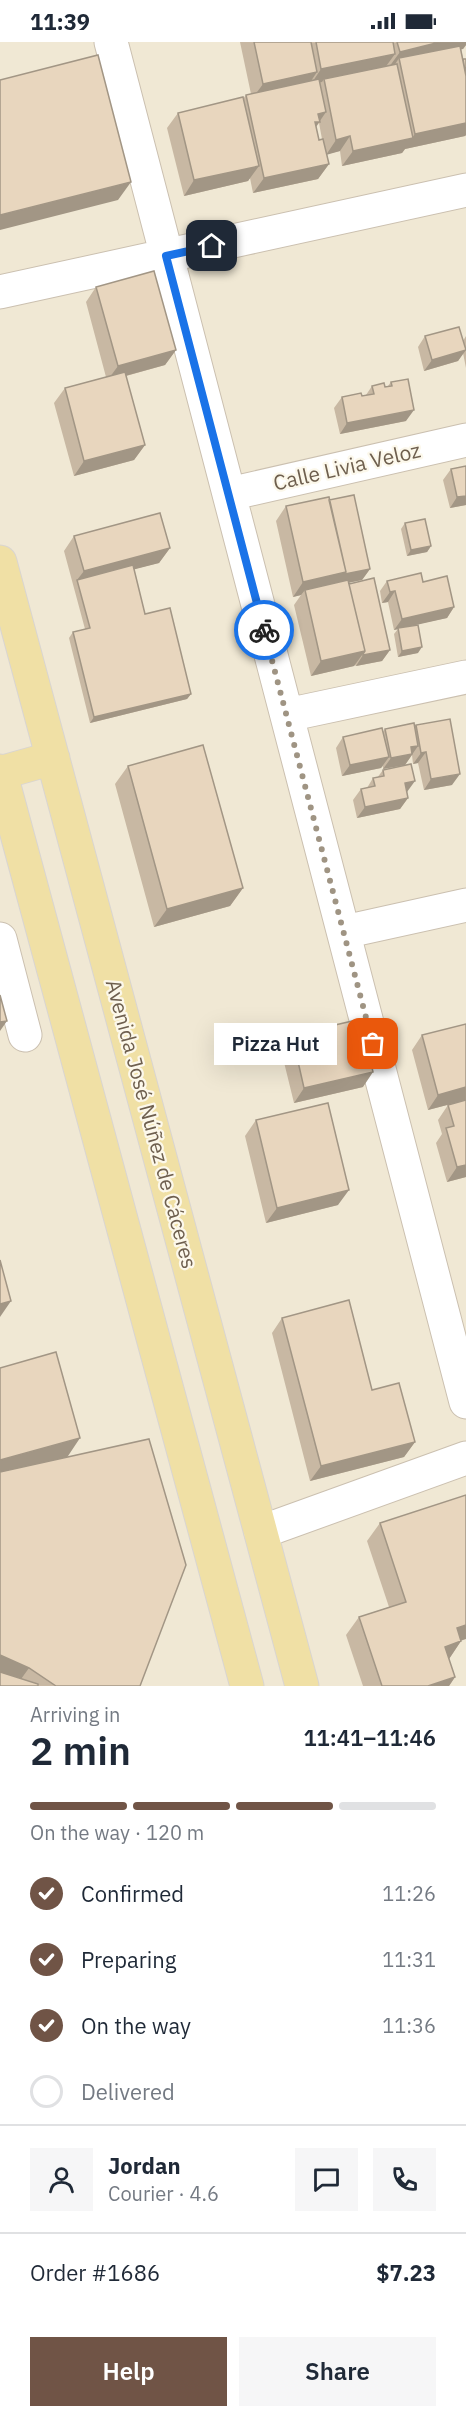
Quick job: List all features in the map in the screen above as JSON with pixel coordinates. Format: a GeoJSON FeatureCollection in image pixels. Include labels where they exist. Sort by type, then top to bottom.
{"type":"FeatureCollection","features":[{"type":"Feature","properties":{"kind":"main road","name":"Avenida José Núñez de Cáceres"},"geometry":{"type":"LineString","coordinates":[[0,562],[302,1686]]}},
{"type":"Feature","properties":{"kind":"main road"},"geometry":{"type":"LineString","coordinates":[[53,758],[0,772],[247,1686]]}},
{"type":"Feature","properties":{"kind":"street"},"geometry":{"type":"LineString","coordinates":[[111,42],[466,1402]]}},
{"type":"Feature","properties":{"kind":"street"},"geometry":{"type":"LineString","coordinates":[[0,292],[466,190]]}},
{"type":"Feature","properties":{"kind":"street","name":"Calle Livia Veloz"},"geometry":{"type":"LineString","coordinates":[[229,494],[466,440]]}},
{"type":"Feature","properties":{"kind":"street"},"geometry":{"type":"LineString","coordinates":[[286,715],[466,677]]}},
{"type":"Feature","properties":{"kind":"street"},"geometry":{"type":"LineString","coordinates":[[344,932],[466,905]]}},
{"type":"Feature","properties":{"kind":"street"},"geometry":{"type":"LineString","coordinates":[[0,939],[25,1035]]}},
{"type":"Feature","properties":{"kind":"street"},"geometry":{"type":"LineString","coordinates":[[261,1532],[466,1458]]}},
{"type":"Feature","properties":{"kind":"shaded area"},"geometry":{"type":"Polygon","coordinates":[[[0,42],[466,42],[466,1686],[0,1686],[0,42]]]}},
{"type":"Feature","properties":{"kind":"building"},"geometry":{"type":"Polygon","coordinates":[[[254,42],[311,42],[317,72],[263,84],[254,42]]]}},
{"type":"Feature","properties":{"kind":"building"},"geometry":{"type":"Polygon","coordinates":[[[316,42],[393,42],[395,54],[321,69],[316,42]]]}},
{"type":"Feature","properties":{"kind":"building"},"geometry":{"type":"Polygon","coordinates":[[[397,42],[440,42],[400,52],[397,42]]]}},
{"type":"Feature","properties":{"kind":"building"},"geometry":{"type":"Polygon","coordinates":[[[460,46],[466,76],[466,123],[415,134],[399,58],[460,46]]]}},
{"type":"Feature","properties":{"kind":"building"},"geometry":{"type":"Polygon","coordinates":[[[98,55],[131,182],[0,215],[0,80],[98,55]]]}},
{"type":"Feature","properties":{"kind":"building"},"geometry":{"type":"Polygon","coordinates":[[[463,59],[466,59],[466,76],[463,59]]]}},
{"type":"Feature","properties":{"kind":"building"},"geometry":{"type":"Polygon","coordinates":[[[397,64],[413,138],[353,151],[350,136],[336,140],[324,79],[397,64]]]}},
{"type":"Feature","properties":{"kind":"building"},"geometry":{"type":"Polygon","coordinates":[[[319,79],[326,112],[318,114],[320,122],[315,122],[319,140],[323,139],[329,164],[264,178],[246,95],[319,79]]]}},
{"type":"Feature","properties":{"kind":"building"},"geometry":{"type":"Polygon","coordinates":[[[243,97],[259,166],[194,180],[178,113],[243,97]]]}},
{"type":"Feature","properties":{"kind":"building"},"geometry":{"type":"Polygon","coordinates":[[[154,271],[176,350],[118,366],[96,287],[154,271]]]}},
{"type":"Feature","properties":{"kind":"building"},"geometry":{"type":"Polygon","coordinates":[[[459,327],[466,350],[432,360],[425,336],[459,327]]]}},
{"type":"Feature","properties":{"kind":"building"},"geometry":{"type":"Polygon","coordinates":[[[125,372],[145,445],[84,461],[65,388],[125,372]]]}},
{"type":"Feature","properties":{"kind":"building"},"geometry":{"type":"Polygon","coordinates":[[[408,379],[414,410],[347,423],[342,397],[361,393],[362,396],[374,394],[372,386],[384,383],[385,387],[392,386],[391,382],[408,379]]]}},
{"type":"Feature","properties":{"kind":"building"},"geometry":{"type":"Polygon","coordinates":[[[466,466],[466,496],[457,497],[451,469],[466,466]]]}},
{"type":"Feature","properties":{"kind":"building"},"geometry":{"type":"Polygon","coordinates":[[[354,495],[370,569],[345,574],[329,500],[354,495]]]}},
{"type":"Feature","properties":{"kind":"building"},"geometry":{"type":"Polygon","coordinates":[[[329,497],[346,572],[303,582],[286,506],[329,497]]]}},
{"type":"Feature","properties":{"kind":"building"},"geometry":{"type":"Polygon","coordinates":[[[160,513],[170,548],[84,571],[74,536],[160,513]]]}},
{"type":"Feature","properties":{"kind":"building"},"geometry":{"type":"Polygon","coordinates":[[[425,519],[431,546],[411,550],[405,523],[425,519]]]}},
{"type":"Feature","properties":{"kind":"building"},"geometry":{"type":"Polygon","coordinates":[[[133,565],[145,614],[170,608],[191,694],[94,717],[73,632],[90,628],[77,580],[133,565]]]}},
{"type":"Feature","properties":{"kind":"building"},"geometry":{"type":"Polygon","coordinates":[[[421,573],[423,582],[447,576],[454,607],[402,619],[395,591],[390,592],[387,581],[421,573]]]}},
{"type":"Feature","properties":{"kind":"building"},"geometry":{"type":"Polygon","coordinates":[[[374,578],[390,650],[363,655],[365,651],[349,584],[374,578]]]}},
{"type":"Feature","properties":{"kind":"building"},"geometry":{"type":"Polygon","coordinates":[[[348,580],[365,651],[321,661],[305,590],[348,580]]]}},
{"type":"Feature","properties":{"kind":"building"},"geometry":{"type":"Polygon","coordinates":[[[418,625],[422,647],[402,651],[398,628],[418,625]]]}},
{"type":"Feature","properties":{"kind":"building"},"geometry":{"type":"Polygon","coordinates":[[[450,719],[460,774],[431,779],[426,752],[421,753],[416,725],[450,719]]]}},
{"type":"Feature","properties":{"kind":"building"},"geometry":{"type":"Polygon","coordinates":[[[414,723],[418,746],[411,747],[412,754],[391,758],[385,729],[414,723]]]}},
{"type":"Feature","properties":{"kind":"building"},"geometry":{"type":"Polygon","coordinates":[[[382,728],[389,757],[350,765],[343,737],[382,728]]]}},
{"type":"Feature","properties":{"kind":"building"},"geometry":{"type":"Polygon","coordinates":[[[203,745],[243,888],[167,909],[128,766],[203,745]]]}},
{"type":"Feature","properties":{"kind":"building"},"geometry":{"type":"Polygon","coordinates":[[[411,764],[415,781],[405,783],[408,798],[365,807],[361,789],[375,786],[373,778],[384,776],[383,770],[411,764]]]}},
{"type":"Feature","properties":{"kind":"building"},"geometry":{"type":"Polygon","coordinates":[[[0,995],[7,1021],[0,1022],[0,995]]]}},
{"type":"Feature","properties":{"kind":"building"},"geometry":{"type":"Polygon","coordinates":[[[361,1019],[373,1072],[304,1088],[292,1035],[361,1019]]]}},
{"type":"Feature","properties":{"kind":"building"},"geometry":{"type":"Polygon","coordinates":[[[466,1024],[466,1087],[438,1095],[422,1035],[466,1024]]]}},
{"type":"Feature","properties":{"kind":"building"},"geometry":{"type":"Polygon","coordinates":[[[466,1100],[466,1165],[457,1167],[446,1128],[454,1126],[448,1105],[466,1100]]]}},
{"type":"Feature","properties":{"kind":"building"},"geometry":{"type":"Polygon","coordinates":[[[328,1103],[349,1190],[277,1208],[256,1120],[328,1103]]]}},
{"type":"Feature","properties":{"kind":"building"},"geometry":{"type":"Polygon","coordinates":[[[0,1260],[11,1301],[0,1304],[0,1260]]]}},
{"type":"Feature","properties":{"kind":"building"},"geometry":{"type":"Polygon","coordinates":[[[349,1300],[372,1390],[399,1383],[415,1442],[321,1466],[282,1318],[349,1300]]]}},
{"type":"Feature","properties":{"kind":"building"},"geometry":{"type":"Polygon","coordinates":[[[56,1352],[80,1438],[0,1460],[0,1368],[56,1352]]]}},
{"type":"Feature","properties":{"kind":"building"},"geometry":{"type":"Polygon","coordinates":[[[149,1439],[186,1565],[140,1686],[56,1686],[29,1668],[0,1655],[0,1472],[149,1439]]]}},
{"type":"Feature","properties":{"kind":"building"},"geometry":{"type":"Polygon","coordinates":[[[466,1495],[466,1625],[457,1628],[461,1641],[445,1647],[455,1677],[428,1686],[382,1686],[359,1617],[406,1602],[380,1523],[466,1495]]]}},
{"type":"Feature","properties":{"kind":"building"},"geometry":{"type":"Polygon","coordinates":[[[0,1672],[38,1684],[38,1686],[0,1686],[0,1672]]]}},
{"type":"Feature","properties":{"kind":"way so far"},"geometry":{"type":"LineString","coordinates":[[264,630],[373,1044]]}},
{"type":"Feature","properties":{"kind":"place","name":"Pizza Hut"},"geometry":{"type":"Point","coordinates":[373,1044]}},
{"type":"Feature","properties":{"kind":"route"},"geometry":{"type":"LineString","coordinates":[[212,246],[166,256],[264,630]]}}]}
